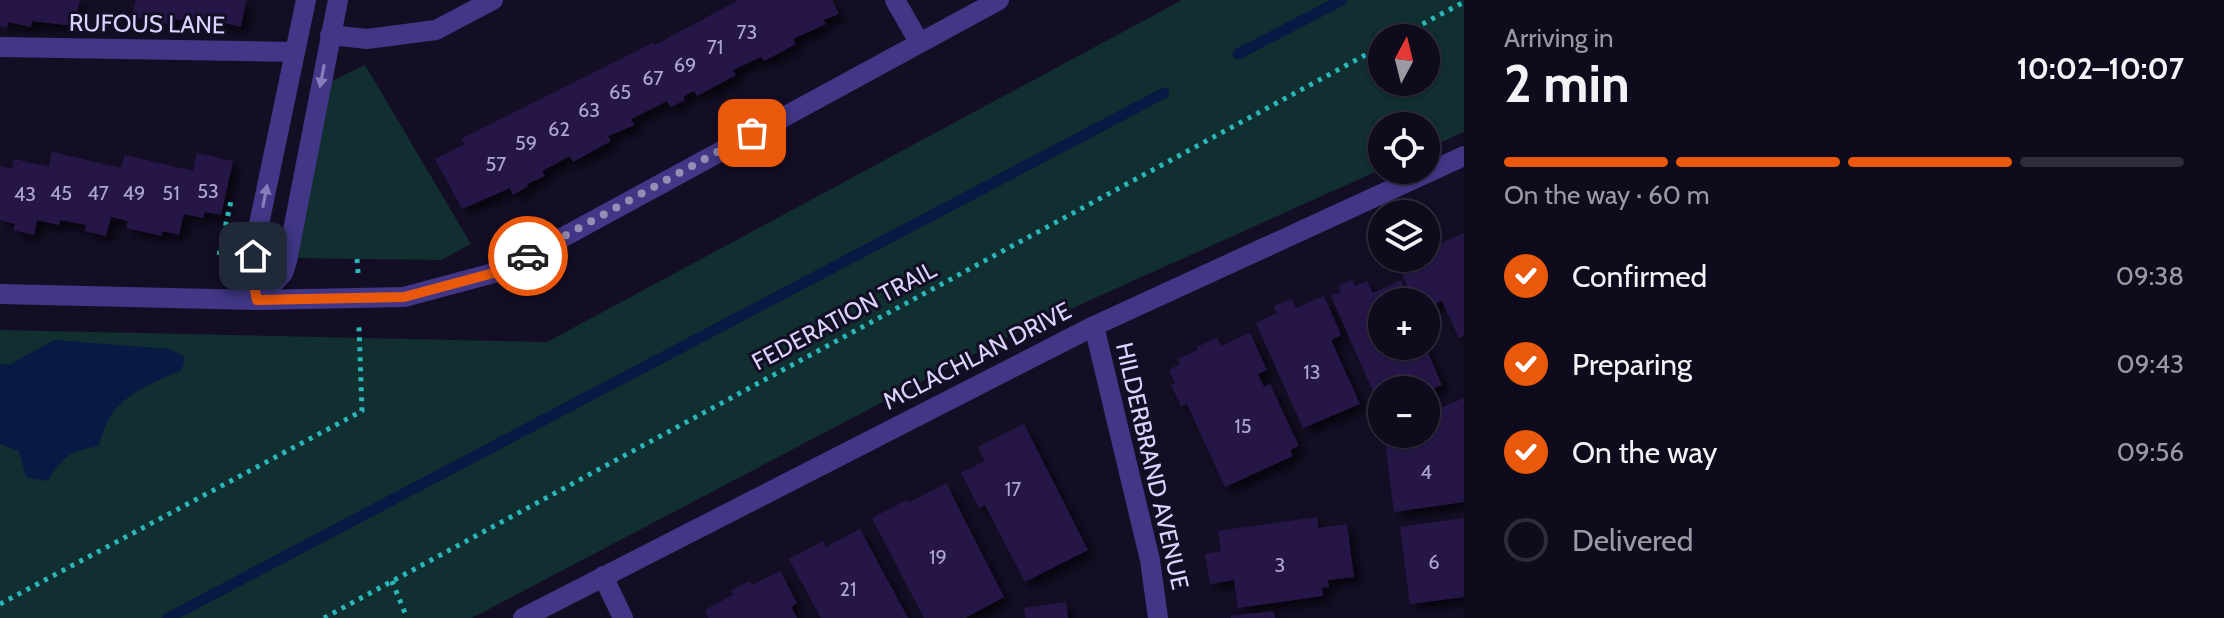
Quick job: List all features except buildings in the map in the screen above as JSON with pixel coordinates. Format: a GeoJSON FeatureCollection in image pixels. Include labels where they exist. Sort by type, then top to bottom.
{"type":"FeatureCollection","features":[{"type":"Feature","properties":{"kind":"street"},"geometry":{"type":"LineString","coordinates":[[257,300],[250,267],[306,0]]}},
{"type":"Feature","properties":{"kind":"street"},"geometry":{"type":"LineString","coordinates":[[257,300],[283,273],[287,261],[338,0]]}},
{"type":"Feature","properties":{"kind":"street"},"geometry":{"type":"LineString","coordinates":[[330,35],[367,39],[436,30],[493,0]]}},
{"type":"Feature","properties":{"kind":"street"},"geometry":{"type":"LineString","coordinates":[[895,0],[919,42]]}},
{"type":"Feature","properties":{"kind":"street"},"geometry":{"type":"LineString","coordinates":[[0,294],[257,300],[404,297],[501,271],[999,0]]}},
{"type":"Feature","properties":{"kind":"street","name":"RUFOUS LANE"},"geometry":{"type":"LineString","coordinates":[[0,47],[294,52]]}},
{"type":"Feature","properties":{"kind":"street","name":"MCLACHLAN DRIVE"},"geometry":{"type":"LineString","coordinates":[[523,618],[1094,326],[1464,156]]}},
{"type":"Feature","properties":{"kind":"street","name":"HILDERBRAND AVENUE"},"geometry":{"type":"LineString","coordinates":[[1094,326],[1150,560],[1158,618]]}},
{"type":"Feature","properties":{"kind":"street"},"geometry":{"type":"LineString","coordinates":[[603,576],[623,618]]}},
{"type":"Feature","properties":{"kind":"path"},"geometry":{"type":"LineString","coordinates":[[1422,24],[1464,2]]}},
{"type":"Feature","properties":{"kind":"path","name":"FEDERATION TRAIL"},"geometry":{"type":"LineString","coordinates":[[324,618],[1368,54]]}},
{"type":"Feature","properties":{"kind":"path"},"geometry":{"type":"LineString","coordinates":[[0,604],[362,411],[357,259]]}},
{"type":"Feature","properties":{"kind":"path"},"geometry":{"type":"LineString","coordinates":[[392,581],[407,618]]}},
{"type":"Feature","properties":{"kind":"green space"},"geometry":{"type":"Polygon","coordinates":[[[1182,0],[1464,0],[1464,132],[1440,143],[1440,112],[1368,112],[1368,175],[997,342],[472,618],[0,618],[0,330],[547,342],[1182,0]]]}},
{"type":"Feature","properties":{"kind":"green space"},"geometry":{"type":"Polygon","coordinates":[[[365,65],[471,244],[441,260],[287,258],[320,87],[365,65]]]}},
{"type":"Feature","properties":{"kind":"water"},"geometry":{"type":"Polygon","coordinates":[[[54,340],[170,349],[185,357],[182,370],[143,388],[117,407],[99,446],[68,456],[48,481],[26,477],[19,451],[0,444],[0,364],[9,365],[54,340]]]}},
{"type":"Feature","properties":{"kind":"waterway"},"geometry":{"type":"LineString","coordinates":[[1238,54],[1342,0]]}},
{"type":"Feature","properties":{"kind":"waterway"},"geometry":{"type":"LineString","coordinates":[[168,618],[1164,93]]}},
{"type":"Feature","properties":{"kind":"way so far"},"geometry":{"type":"LineString","coordinates":[[528,256],[752,133]]}},
{"type":"Feature","properties":{"kind":"route"},"geometry":{"type":"LineString","coordinates":[[253,256],[250,267],[257,300],[404,297],[501,271],[528,256]]}}]}
